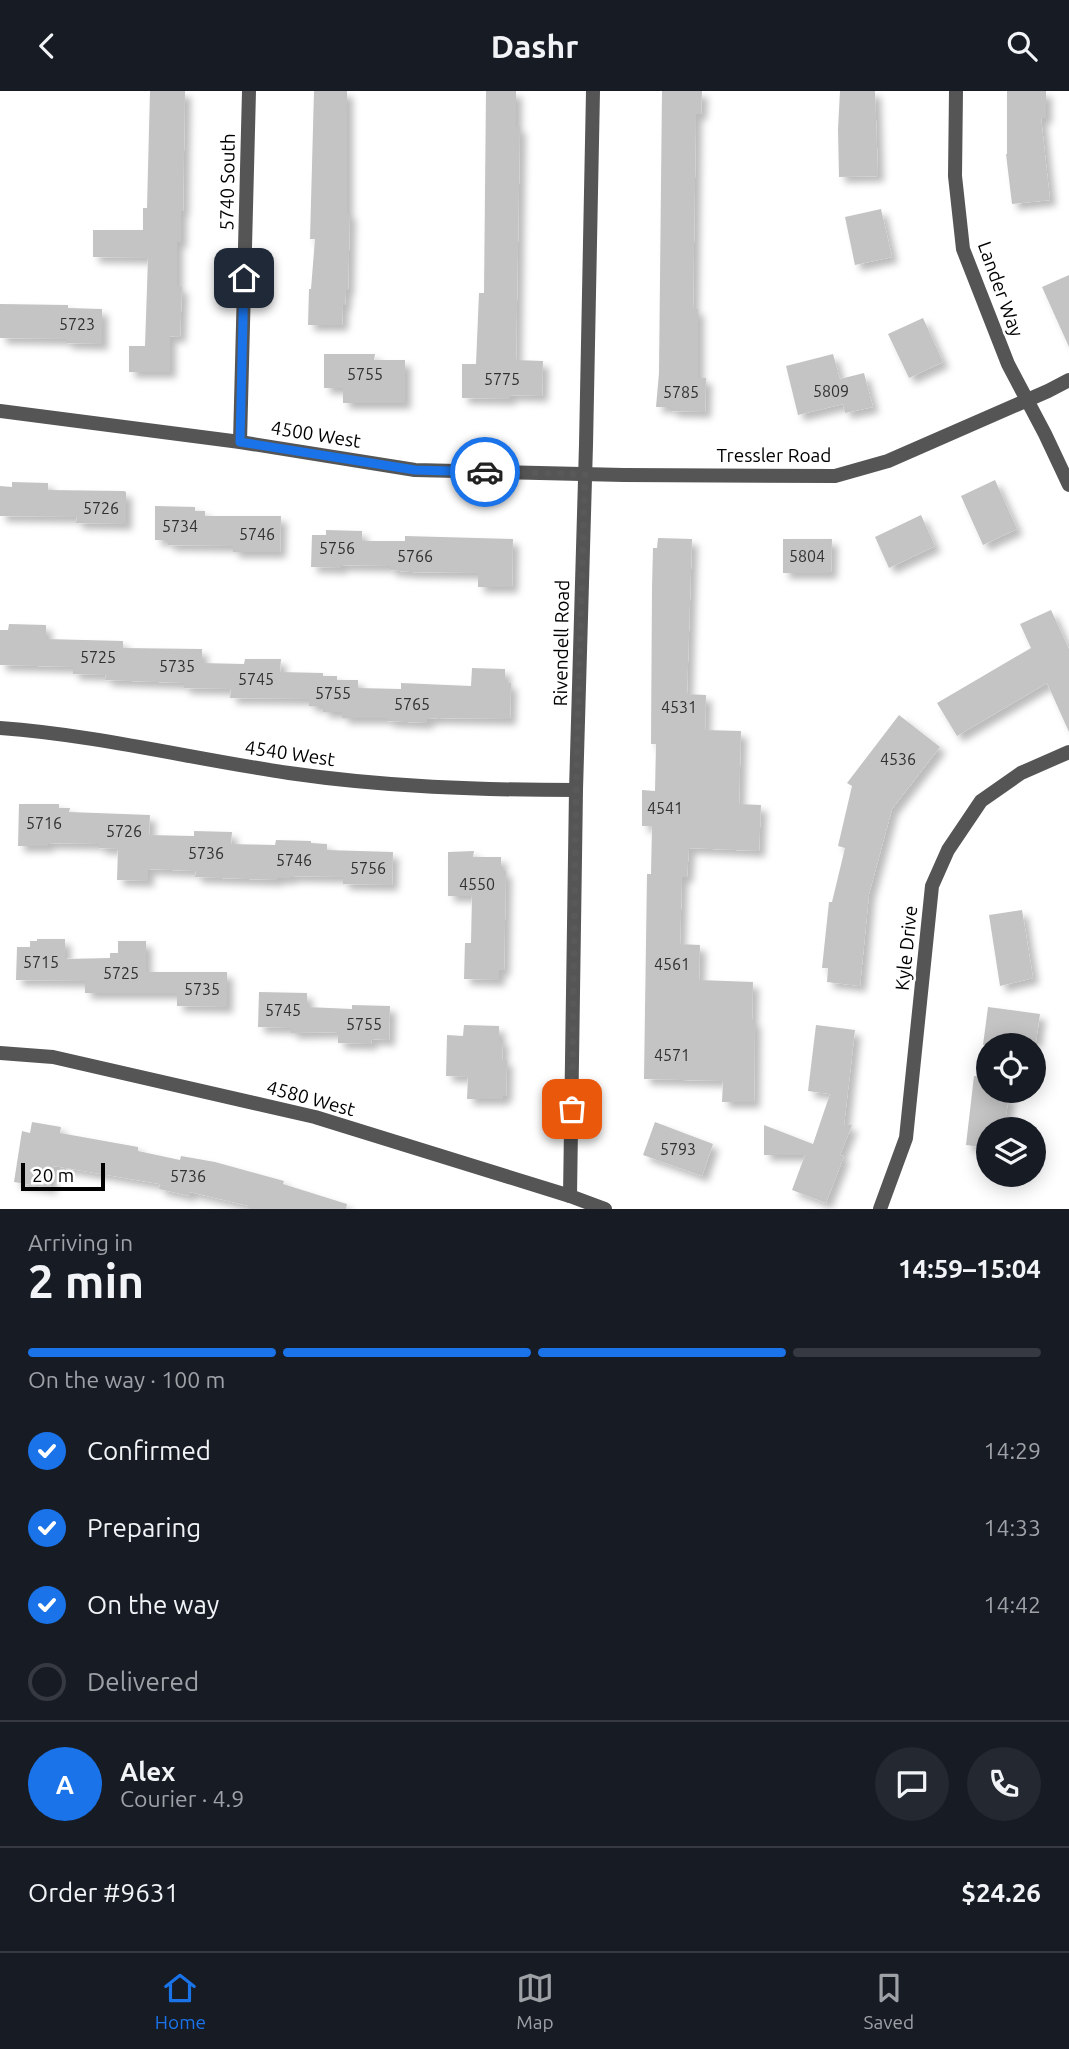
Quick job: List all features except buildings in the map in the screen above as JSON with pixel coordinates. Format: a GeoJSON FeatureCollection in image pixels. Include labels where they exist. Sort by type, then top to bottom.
{"type":"FeatureCollection","features":[{"type":"Feature","properties":{"kind":"street","name":"5740 South"},"geometry":{"type":"LineString","coordinates":[[240,442],[249,91]]}},
{"type":"Feature","properties":{"kind":"street","name":"Rivendell Road"},"geometry":{"type":"LineString","coordinates":[[570,1196],[576,790],[593,91]]}},
{"type":"Feature","properties":{"kind":"street","name":"Lander Way"},"geometry":{"type":"LineString","coordinates":[[956,91],[955,176],[963,249],[1008,364],[1069,485]]}},
{"type":"Feature","properties":{"kind":"street","name":"Tressler Road"},"geometry":{"type":"LineString","coordinates":[[585,474],[835,476],[888,461],[1069,380]]}},
{"type":"Feature","properties":{"kind":"street","name":"4500 West"},"geometry":{"type":"LineString","coordinates":[[0,411],[240,442],[415,470],[585,474]]}},
{"type":"Feature","properties":{"kind":"street","name":"4540 West"},"geometry":{"type":"LineString","coordinates":[[0,728],[106,742],[291,774],[399,786],[576,790]]}},
{"type":"Feature","properties":{"kind":"street","name":"Kyle Drive"},"geometry":{"type":"LineString","coordinates":[[880,1209],[906,1139],[932,886],[948,850],[981,801],[1021,773],[1069,753]]}},
{"type":"Feature","properties":{"kind":"street","name":"4580 West"},"geometry":{"type":"LineString","coordinates":[[0,1053],[53,1057],[315,1117],[605,1209]]}},
{"type":"Feature","properties":{"kind":"way so far"},"geometry":{"type":"LineString","coordinates":[[485,472],[585,474],[576,790],[572,1109]]}},
{"type":"Feature","properties":{"kind":"route"},"geometry":{"type":"LineString","coordinates":[[244,278],[240,442],[415,470],[485,472]]}}]}
